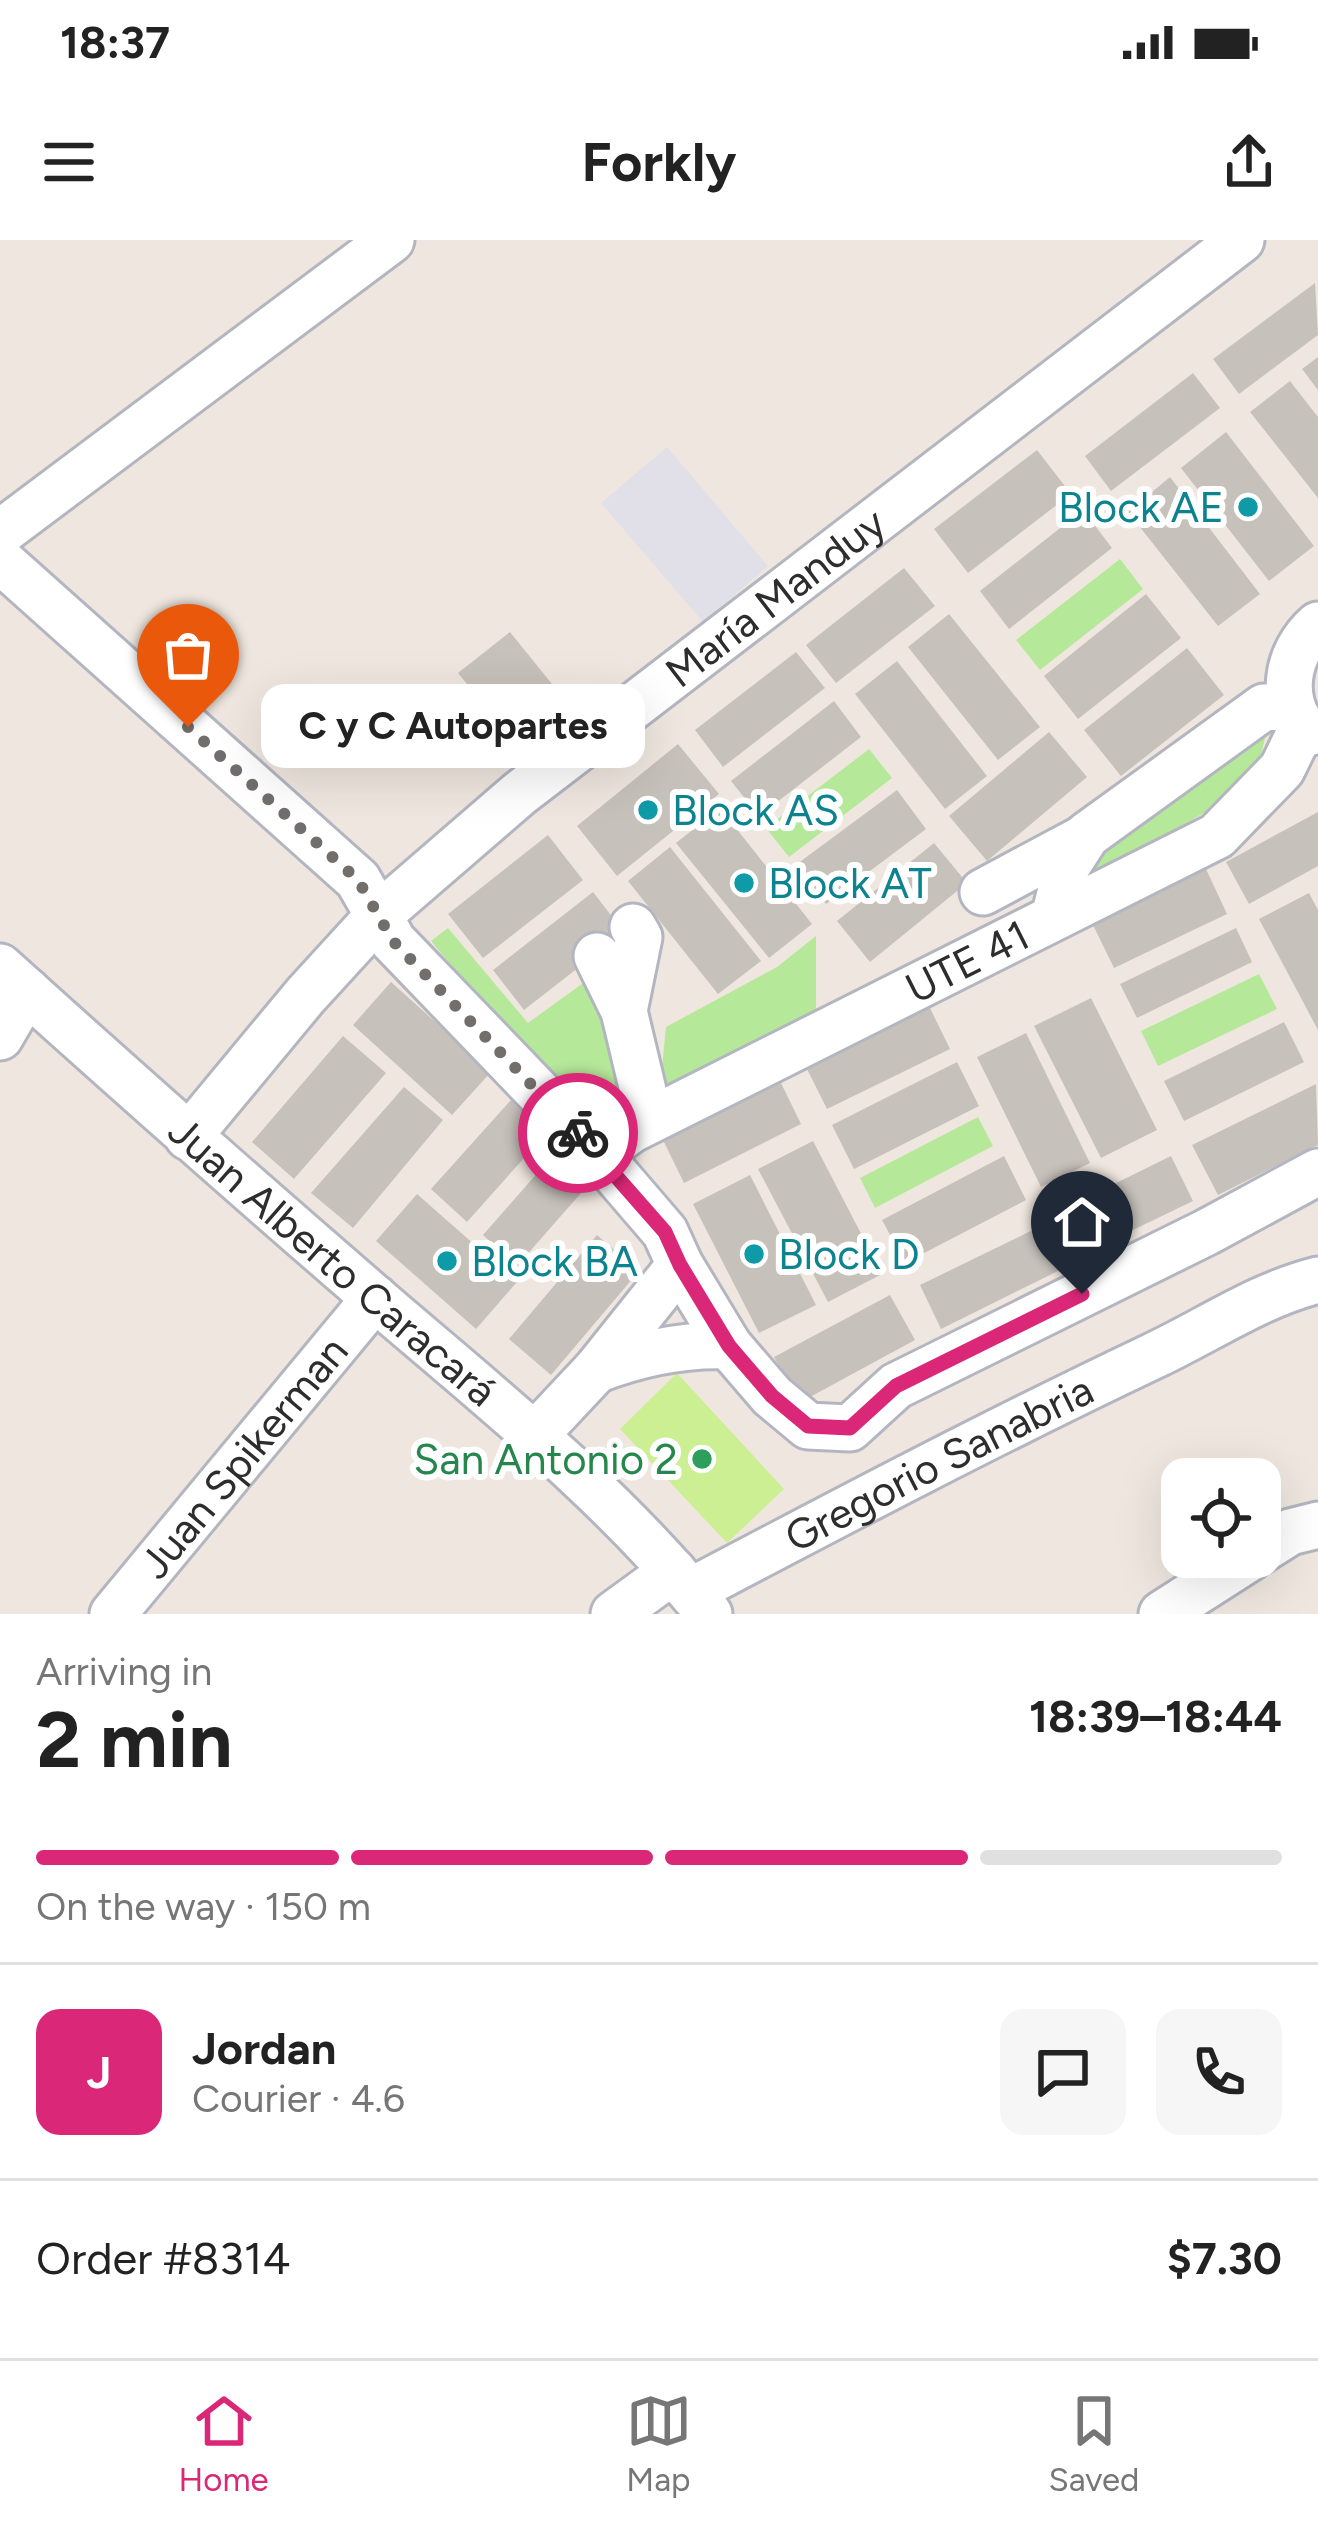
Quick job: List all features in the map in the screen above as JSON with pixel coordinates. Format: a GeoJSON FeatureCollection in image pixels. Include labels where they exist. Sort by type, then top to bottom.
{"type":"FeatureCollection","features":[{"type":"Feature","properties":{"kind":"street"},"geometry":{"type":"LineString","coordinates":[[0,533],[392,240]]}},
{"type":"Feature","properties":{"kind":"street","name":"María Manduy"},"geometry":{"type":"LineString","coordinates":[[188,1137],[379,915],[519,794],[1241,240]]}},
{"type":"Feature","properties":{"kind":"street"},"geometry":{"type":"LineString","coordinates":[[0,560],[358,880],[393,941],[598,1154],[665,1232],[729,1346]]}},
{"type":"Feature","properties":{"kind":"street"},"geometry":{"type":"LineString","coordinates":[[1304,726],[1289,671],[1294,654],[1318,625]]}},
{"type":"Feature","properties":{"kind":"street"},"geometry":{"type":"LineString","coordinates":[[982,892],[1084,838],[1264,707],[1304,726]]}},
{"type":"Feature","properties":{"kind":"street","name":"UTE 41"},"geometry":{"type":"LineString","coordinates":[[598,1154],[650,1120],[1216,836],[1282,769],[1304,726]]}},
{"type":"Feature","properties":{"kind":"street"},"geometry":{"type":"LineString","coordinates":[[1054,917],[1067,866],[1084,838]]}},
{"type":"Feature","properties":{"kind":"street"},"geometry":{"type":"LineString","coordinates":[[624,1011],[639,937],[633,927]]}},
{"type":"Feature","properties":{"kind":"street"},"geometry":{"type":"LineString","coordinates":[[597,956],[624,1011],[650,1120]]}},
{"type":"Feature","properties":{"kind":"street"},"geometry":{"type":"LineString","coordinates":[[0,1037],[14,979]]}},
{"type":"Feature","properties":{"kind":"street","name":"Juan Alberto Caracará"},"geometry":{"type":"LineString","coordinates":[[14,979],[188,1137],[536,1435],[642,1535],[691,1592]]}},
{"type":"Feature","properties":{"kind":"street","name":"Gregorio Sanabria"},"geometry":{"type":"LineString","coordinates":[[729,1346],[795,1419],[820,1430],[850,1428],[896,1386],[1318,1172]]}},
{"type":"Feature","properties":{"kind":"street"},"geometry":{"type":"LineString","coordinates":[[536,1435],[596,1370],[680,1265]]}},
{"type":"Feature","properties":{"kind":"street","name":"Gregorio Sanabria"},"geometry":{"type":"LineString","coordinates":[[614,1614],[691,1592],[982,1437],[1198,1335],[1277,1291],[1318,1280]]}},
{"type":"Feature","properties":{"kind":"street","name":"Juan Spikerman"},"geometry":{"type":"LineString","coordinates":[[113,1614],[375,1298]]}},
{"type":"Feature","properties":{"kind":"street"},"geometry":{"type":"LineString","coordinates":[[596,1370],[634,1355],[695,1344],[729,1346]]}},
{"type":"Feature","properties":{"kind":"street"},"geometry":{"type":"LineString","coordinates":[[1281,1538],[1318,1525]]}},
{"type":"Feature","properties":{"kind":"street"},"geometry":{"type":"LineString","coordinates":[[1162,1614],[1218,1578]]}},
{"type":"Feature","properties":{"kind":"shaded area"},"geometry":{"type":"Polygon","coordinates":[[[667,447],[768,566],[703,622],[601,503],[667,447]]]}},
{"type":"Feature","properties":{"kind":"green space"},"geometry":{"type":"Polygon","coordinates":[[[1120,559],[1143,589],[1040,670],[1016,640],[1120,559]]]}},
{"type":"Feature","properties":{"kind":"green space"},"geometry":{"type":"Polygon","coordinates":[[[1269,722],[1259,763],[1221,803],[1077,886],[1082,853],[1269,722]]]}},
{"type":"Feature","properties":{"kind":"green space"},"geometry":{"type":"Polygon","coordinates":[[[869,749],[892,778],[789,857],[766,828],[869,749]]]}},
{"type":"Feature","properties":{"kind":"green space"},"geometry":{"type":"Polygon","coordinates":[[[448,928],[528,1023],[590,978],[636,1113],[599,1129],[578,1118],[431,941],[448,928]]]}},
{"type":"Feature","properties":{"kind":"green space"},"geometry":{"type":"Polygon","coordinates":[[[816,936],[816,1021],[659,1098],[666,1027],[777,967],[816,936]]]}},
{"type":"Feature","properties":{"kind":"green space"},"geometry":{"type":"Polygon","coordinates":[[[1259,974],[1277,1009],[1158,1066],[1141,1031],[1259,974]]]}},
{"type":"Feature","properties":{"kind":"green space"},"geometry":{"type":"Polygon","coordinates":[[[978,1117],[993,1146],[875,1208],[860,1178],[978,1117]]]}},
{"type":"Feature","properties":{"kind":"green space","name":"San Antonio 2"},"geometry":{"type":"Polygon","coordinates":[[[677,1373],[784,1489],[727,1543],[620,1429],[677,1373]]]}},
{"type":"Feature","properties":{"kind":"building"},"geometry":{"type":"Polygon","coordinates":[[[1315,283],[1318,335],[1239,394],[1213,359],[1315,283]]]}},
{"type":"Feature","properties":{"kind":"building"},"geometry":{"type":"Polygon","coordinates":[[[1318,357],[1318,390],[1302,369],[1318,357]]]}},
{"type":"Feature","properties":{"kind":"building"},"geometry":{"type":"Polygon","coordinates":[[[1193,373],[1220,408],[1111,491],[1085,456],[1193,373]]]}},
{"type":"Feature","properties":{"kind":"building"},"geometry":{"type":"Polygon","coordinates":[[[1290,381],[1318,417],[1318,498],[1250,412],[1290,381]]]}},
{"type":"Feature","properties":{"kind":"building","name":"Block AE"},"geometry":{"type":"Polygon","coordinates":[[[1226,432],[1314,546],[1269,581],[1181,468],[1226,432]]]}},
{"type":"Feature","properties":{"kind":"building"},"geometry":{"type":"Polygon","coordinates":[[[1037,450],[1071,494],[968,573],[934,529],[1037,450]]]}},
{"type":"Feature","properties":{"kind":"building"},"geometry":{"type":"Polygon","coordinates":[[[1170,477],[1260,594],[1218,626],[1128,512],[1170,477]]]}},
{"type":"Feature","properties":{"kind":"building"},"geometry":{"type":"Polygon","coordinates":[[[1083,510],[1112,548],[1009,629],[980,591],[1083,510]]]}},
{"type":"Feature","properties":{"kind":"building"},"geometry":{"type":"Polygon","coordinates":[[[904,568],[935,606],[836,683],[806,645],[904,568]]]}},
{"type":"Feature","properties":{"kind":"building"},"geometry":{"type":"Polygon","coordinates":[[[1146,594],[1181,638],[1078,719],[1044,676],[1146,594]]]}},
{"type":"Feature","properties":{"kind":"building"},"geometry":{"type":"Polygon","coordinates":[[[949,614],[1040,727],[998,760],[908,647],[949,614]]]}},
{"type":"Feature","properties":{"kind":"building"},"geometry":{"type":"Polygon","coordinates":[[[510,632],[581,720],[530,761],[458,673],[510,632]]]}},
{"type":"Feature","properties":{"kind":"building"},"geometry":{"type":"Polygon","coordinates":[[[1187,648],[1224,695],[1121,776],[1084,730],[1187,648]]]}},
{"type":"Feature","properties":{"kind":"building"},"geometry":{"type":"Polygon","coordinates":[[[796,652],[825,688],[723,767],[695,730],[796,652]]]}},
{"type":"Feature","properties":{"kind":"building"},"geometry":{"type":"Polygon","coordinates":[[[897,661],[987,776],[945,809],[855,694],[897,661]]]}},
{"type":"Feature","properties":{"kind":"building"},"geometry":{"type":"Polygon","coordinates":[[[834,701],[861,737],[759,816],[731,781],[834,701]]]}},
{"type":"Feature","properties":{"kind":"building"},"geometry":{"type":"Polygon","coordinates":[[[1049,732],[1087,777],[987,861],[949,816],[1049,732]]]}},
{"type":"Feature","properties":{"kind":"building","name":"Block AS"},"geometry":{"type":"Polygon","coordinates":[[[678,744],[719,794],[617,876],[577,826],[678,744]]]}},
{"type":"Feature","properties":{"kind":"building"},"geometry":{"type":"Polygon","coordinates":[[[897,790],[926,829],[826,904],[797,864],[897,790]]]}},
{"type":"Feature","properties":{"kind":"building","name":"Block AT"},"geometry":{"type":"Polygon","coordinates":[[[720,808],[812,924],[769,958],[676,843],[720,808]]]}},
{"type":"Feature","properties":{"kind":"building"},"geometry":{"type":"Polygon","coordinates":[[[1318,812],[1318,866],[1249,904],[1226,862],[1318,812]]]}},
{"type":"Feature","properties":{"kind":"building"},"geometry":{"type":"Polygon","coordinates":[[[548,835],[583,880],[483,958],[448,914],[548,835]]]}},
{"type":"Feature","properties":{"kind":"building"},"geometry":{"type":"Polygon","coordinates":[[[934,843],[967,883],[870,962],[837,921],[934,843]]]}},
{"type":"Feature","properties":{"kind":"building"},"geometry":{"type":"Polygon","coordinates":[[[670,847],[761,961],[718,994],[628,881],[670,847]]]}},
{"type":"Feature","properties":{"kind":"building"},"geometry":{"type":"Polygon","coordinates":[[[1206,869],[1227,914],[1114,968],[1092,923],[1206,869]]]}},
{"type":"Feature","properties":{"kind":"building"},"geometry":{"type":"Polygon","coordinates":[[[593,892],[624,932],[524,1010],[493,970],[593,892]]]}},
{"type":"Feature","properties":{"kind":"building"},"geometry":{"type":"Polygon","coordinates":[[[1309,893],[1318,910],[1318,1030],[1259,919],[1309,893]]]}},
{"type":"Feature","properties":{"kind":"building"},"geometry":{"type":"Polygon","coordinates":[[[1236,928],[1252,962],[1137,1018],[1120,984],[1236,928]]]}},
{"type":"Feature","properties":{"kind":"building"},"geometry":{"type":"Polygon","coordinates":[[[391,982],[491,1072],[452,1115],[353,1025],[391,982]]]}},
{"type":"Feature","properties":{"kind":"building"},"geometry":{"type":"Polygon","coordinates":[[[1091,998],[1157,1130],[1101,1158],[1034,1026],[1091,998]]]}},
{"type":"Feature","properties":{"kind":"building"},"geometry":{"type":"Polygon","coordinates":[[[930,1008],[950,1049],[827,1109],[807,1069],[930,1008]]]}},
{"type":"Feature","properties":{"kind":"building"},"geometry":{"type":"Polygon","coordinates":[[[1284,1022],[1304,1062],[1184,1121],[1164,1081],[1284,1022]]]}},
{"type":"Feature","properties":{"kind":"building"},"geometry":{"type":"Polygon","coordinates":[[[1026,1033],[1090,1163],[1041,1187],[977,1057],[1026,1033]]]}},
{"type":"Feature","properties":{"kind":"building"},"geometry":{"type":"Polygon","coordinates":[[[343,1036],[386,1073],[294,1179],[252,1142],[343,1036]]]}},
{"type":"Feature","properties":{"kind":"building"},"geometry":{"type":"Polygon","coordinates":[[[957,1062],[979,1106],[854,1169],[832,1125],[957,1062]]]}},
{"type":"Feature","properties":{"kind":"building"},"geometry":{"type":"Polygon","coordinates":[[[779,1079],[801,1124],[684,1183],[662,1138],[779,1079]]]}},
{"type":"Feature","properties":{"kind":"building"},"geometry":{"type":"Polygon","coordinates":[[[1316,1084],[1318,1145],[1218,1195],[1192,1145],[1316,1084]]]}},
{"type":"Feature","properties":{"kind":"building"},"geometry":{"type":"Polygon","coordinates":[[[404,1087],[443,1120],[353,1228],[311,1193],[404,1087]]]}},
{"type":"Feature","properties":{"kind":"building"},"geometry":{"type":"Polygon","coordinates":[[[519,1091],[556,1122],[467,1222],[431,1189],[519,1091]]]}},
{"type":"Feature","properties":{"kind":"building"},"geometry":{"type":"Polygon","coordinates":[[[568,1138],[603,1168],[517,1266],[483,1235],[568,1138]]]}},
{"type":"Feature","properties":{"kind":"building"},"geometry":{"type":"Polygon","coordinates":[[[813,1141],[882,1274],[828,1302],[758,1169],[813,1141]]]}},
{"type":"Feature","properties":{"kind":"building"},"geometry":{"type":"Polygon","coordinates":[[[1004,1156],[1026,1200],[905,1263],[882,1220],[1004,1156]]]}},
{"type":"Feature","properties":{"kind":"building"},"geometry":{"type":"Polygon","coordinates":[[[1171,1156],[1193,1201],[1071,1260],[1049,1216],[1171,1156]]]}},
{"type":"Feature","properties":{"kind":"building","name":"Block D"},"geometry":{"type":"Polygon","coordinates":[[[750,1175],[816,1305],[759,1333],[693,1204],[750,1175]]]}},
{"type":"Feature","properties":{"kind":"building","name":"Block BA"},"geometry":{"type":"Polygon","coordinates":[[[417,1194],[517,1282],[476,1329],[376,1241],[417,1194]]]}},
{"type":"Feature","properties":{"kind":"building"},"geometry":{"type":"Polygon","coordinates":[[[1039,1227],[1060,1270],[941,1329],[920,1285],[1039,1227]]]}},
{"type":"Feature","properties":{"kind":"building"},"geometry":{"type":"Polygon","coordinates":[[[597,1235],[639,1271],[551,1375],[509,1339],[597,1235]]]}},
{"type":"Feature","properties":{"kind":"building"},"geometry":{"type":"Polygon","coordinates":[[[890,1295],[915,1340],[799,1403],[774,1357],[890,1295]]]}},
{"type":"Feature","properties":{"kind":"way so far"},"geometry":{"type":"LineString","coordinates":[[188,727],[358,880],[393,941],[578,1133]]}},
{"type":"Feature","properties":{"kind":"place","name":"Block AE"},"geometry":{"type":"Point","coordinates":[1248,507]}},
{"type":"Feature","properties":{"kind":"place","name":"C y C Autopartes"},"geometry":{"type":"Point","coordinates":[188,727]}},
{"type":"Feature","properties":{"kind":"place","name":"Block AS"},"geometry":{"type":"Point","coordinates":[648,810]}},
{"type":"Feature","properties":{"kind":"place","name":"Block AT"},"geometry":{"type":"Point","coordinates":[744,883]}},
{"type":"Feature","properties":{"kind":"place","name":"Block D"},"geometry":{"type":"Point","coordinates":[754,1254]}},
{"type":"Feature","properties":{"kind":"place","name":"Block BA"},"geometry":{"type":"Point","coordinates":[447,1261]}},
{"type":"Feature","properties":{"kind":"place","name":"San Antonio 2"},"geometry":{"type":"Point","coordinates":[702,1459]}},
{"type":"Feature","properties":{"kind":"route"},"geometry":{"type":"LineString","coordinates":[[578,1133],[665,1232],[729,1346],[795,1419],[820,1430],[850,1428],[896,1386],[1082,1294]]}}]}
